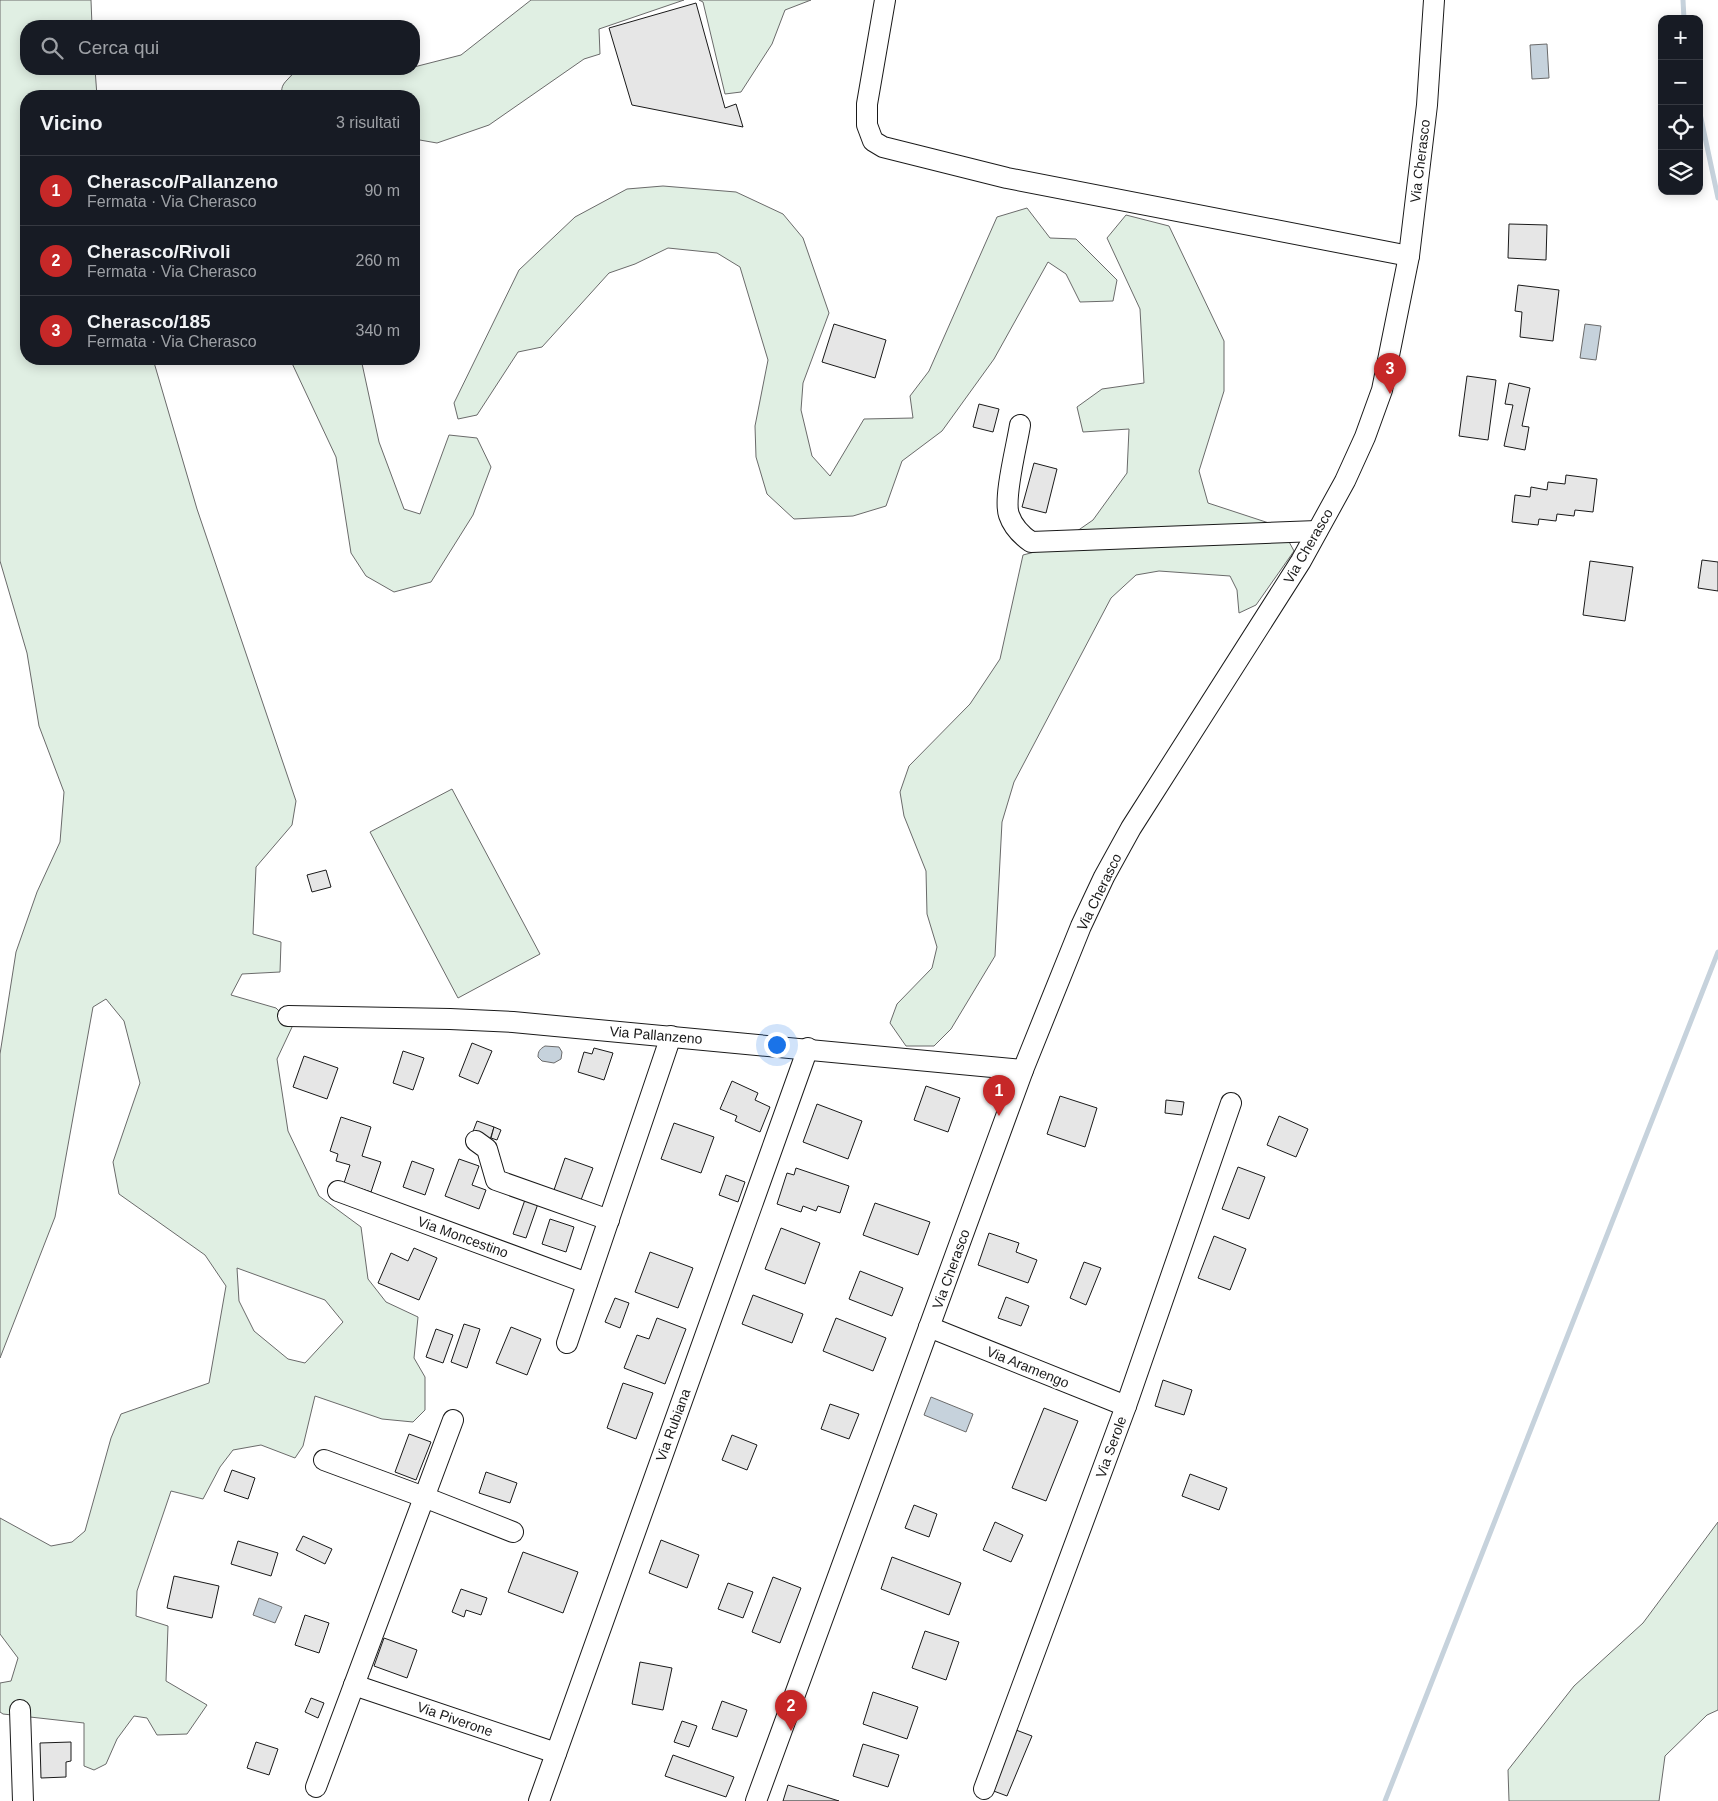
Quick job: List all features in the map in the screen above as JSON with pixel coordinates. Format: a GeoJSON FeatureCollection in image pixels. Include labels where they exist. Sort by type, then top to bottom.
{"type":"FeatureCollection","features":[{"type":"Feature","properties":{"kind":"street"},"geometry":{"type":"LineString","coordinates":[[885,0],[867,104],[867,125],[873,140],[883,147],[1007,178],[1410,256]]}},
{"type":"Feature","properties":{"kind":"street","name":"Via Cherasco"},"geometry":{"type":"LineString","coordinates":[[756,1801],[1023,1070],[1081,926],[1104,877],[1131,828],[1301,561],[1345,481],[1365,437],[1382,390],[1410,256],[1427,105],[1434,0]]}},
{"type":"Feature","properties":{"kind":"street"},"geometry":{"type":"LineString","coordinates":[[1020,425],[1007,502],[1009,515],[1019,534],[1031,542],[1317,531]]}},
{"type":"Feature","properties":{"kind":"street","name":"Via Pallanzeno"},"geometry":{"type":"LineString","coordinates":[[288,1016],[512,1022],[808,1048],[1023,1070]]}},
{"type":"Feature","properties":{"kind":"street"},"geometry":{"type":"LineString","coordinates":[[567,1343],[671,1036]]}},
{"type":"Feature","properties":{"kind":"street","name":"Via Rubiana"},"geometry":{"type":"LineString","coordinates":[[538,1801],[808,1048]]}},
{"type":"Feature","properties":{"kind":"street","name":"Via Serole"},"geometry":{"type":"LineString","coordinates":[[984,1789],[1126,1406],[1231,1103]]}},
{"type":"Feature","properties":{"kind":"street"},"geometry":{"type":"LineString","coordinates":[[476,1141],[487,1149],[496,1180],[609,1220]]}},
{"type":"Feature","properties":{"kind":"street","name":"Via Moncestino"},"geometry":{"type":"LineString","coordinates":[[338,1191],[587,1283]]}},
{"type":"Feature","properties":{"kind":"street","name":"Via Aramengo"},"geometry":{"type":"LineString","coordinates":[[929,1327],[1126,1406]]}},
{"type":"Feature","properties":{"kind":"street"},"geometry":{"type":"LineString","coordinates":[[316,1787],[453,1420]]}},
{"type":"Feature","properties":{"kind":"street"},"geometry":{"type":"LineString","coordinates":[[324,1460],[424,1496],[513,1532]]}},
{"type":"Feature","properties":{"kind":"street","name":"Via Piverone"},"geometry":{"type":"LineString","coordinates":[[354,1685],[556,1753]]}},
{"type":"Feature","properties":{"kind":"street"},"geometry":{"type":"LineString","coordinates":[[20,1710],[23,1801]]}},
{"type":"Feature","properties":{"kind":"green space"},"geometry":{"type":"Polygon","coordinates":[[[0,0],[91,0],[92,20],[20,20],[20,75],[95,75],[97,90],[20,90],[20,365],[155,365],[197,509],[296,801],[292,825],[256,867],[253,934],[281,942],[280,972],[242,974],[231,995],[276,1008],[293,1025],[277,1059],[288,1131],[319,1196],[361,1227],[368,1279],[386,1302],[418,1317],[414,1358],[425,1377],[425,1410],[413,1422],[382,1419],[315,1396],[303,1446],[295,1458],[261,1445],[233,1450],[220,1467],[203,1499],[171,1491],[137,1591],[136,1616],[168,1626],[166,1681],[207,1705],[187,1734],[157,1735],[147,1718],[134,1716],[117,1739],[106,1764],[94,1770],[84,1766],[84,1723],[3,1714],[0,1712],[0,1683],[11,1681],[18,1658],[0,1634],[0,1518],[51,1546],[72,1542],[85,1531],[111,1438],[121,1414],[209,1383],[226,1286],[205,1255],[119,1194],[113,1162],[140,1083],[124,1021],[106,999],[93,1007],[55,1217],[0,1358],[0,1054],[16,952],[37,892],[60,842],[64,792],[39,726],[27,653],[0,561],[0,0]],[[237,1268],[239,1301],[254,1331],[288,1359],[305,1363],[343,1322],[325,1300],[237,1268]]]}},
{"type":"Feature","properties":{"kind":"green space"},"geometry":{"type":"Polygon","coordinates":[[[531,0],[684,0],[599,29],[600,54],[584,59],[489,125],[437,143],[420,140],[420,90],[282,90],[286,81],[293,75],[420,75],[420,65],[461,55],[531,0]]]}},
{"type":"Feature","properties":{"kind":"green space"},"geometry":{"type":"Polygon","coordinates":[[[699,0],[811,0],[785,10],[772,44],[741,92],[725,94],[703,2],[699,0]]]}},
{"type":"Feature","properties":{"kind":"green space"},"geometry":{"type":"Polygon","coordinates":[[[663,186],[736,192],[783,214],[803,238],[829,313],[803,383],[801,410],[812,456],[830,476],[864,419],[913,418],[910,396],[929,371],[997,217],[1027,208],[1050,238],[1076,239],[1117,280],[1113,301],[1080,302],[1066,274],[1048,262],[994,359],[942,431],[902,461],[886,506],[853,516],[794,519],[767,494],[756,457],[755,426],[768,360],[740,267],[717,253],[668,248],[635,264],[609,273],[542,347],[518,352],[477,415],[458,419],[454,403],[519,270],[575,217],[627,189],[663,186]]]}},
{"type":"Feature","properties":{"kind":"green space"},"geometry":{"type":"Polygon","coordinates":[[[1126,215],[1169,226],[1224,341],[1224,391],[1199,471],[1208,503],[1281,527],[1294,551],[1256,605],[1239,613],[1237,590],[1230,576],[1159,571],[1136,575],[1111,598],[1014,782],[1002,822],[995,956],[951,1029],[934,1046],[906,1046],[890,1023],[897,1004],[932,968],[937,947],[927,914],[926,871],[904,816],[900,792],[909,766],[970,704],[1000,659],[1023,555],[1054,547],[1093,520],[1127,473],[1129,429],[1083,432],[1077,407],[1102,389],[1144,383],[1140,309],[1107,238],[1126,215]]]}},
{"type":"Feature","properties":{"kind":"green space"},"geometry":{"type":"Polygon","coordinates":[[[293,365],[362,365],[379,442],[404,509],[420,514],[449,435],[477,438],[491,467],[473,515],[431,582],[394,592],[366,576],[351,553],[336,457],[293,365]]]}},
{"type":"Feature","properties":{"kind":"green space"},"geometry":{"type":"Polygon","coordinates":[[[452,789],[540,954],[458,998],[370,832],[452,789]]]}},
{"type":"Feature","properties":{"kind":"green space"},"geometry":{"type":"Polygon","coordinates":[[[1718,1522],[1718,1710],[1707,1715],[1665,1756],[1659,1801],[1509,1801],[1508,1770],[1574,1686],[1643,1623],[1718,1522]]]}},
{"type":"Feature","properties":{"kind":"shaded area"},"geometry":{"type":"Polygon","coordinates":[[[1547,44],[1549,78],[1532,79],[1530,45],[1547,44]]]}},
{"type":"Feature","properties":{"kind":"shaded area"},"geometry":{"type":"Polygon","coordinates":[[[1585,324],[1601,326],[1596,360],[1580,358],[1585,324]]]}},
{"type":"Feature","properties":{"kind":"shaded area"},"geometry":{"type":"Polygon","coordinates":[[[545,1046],[559,1047],[562,1052],[561,1059],[554,1063],[542,1061],[538,1057],[538,1053],[545,1046]]]}},
{"type":"Feature","properties":{"kind":"shaded area"},"geometry":{"type":"Polygon","coordinates":[[[931,1397],[973,1414],[966,1432],[924,1415],[931,1397]]]}},
{"type":"Feature","properties":{"kind":"shaded area"},"geometry":{"type":"Polygon","coordinates":[[[259,1598],[282,1607],[275,1623],[253,1615],[259,1598]]]}},
{"type":"Feature","properties":{"kind":"building"},"geometry":{"type":"Polygon","coordinates":[[[696,3],[725,108],[736,104],[743,127],[632,105],[609,28],[696,3]]]}},
{"type":"Feature","properties":{"kind":"building"},"geometry":{"type":"Polygon","coordinates":[[[1509,224],[1547,225],[1546,260],[1508,258],[1509,224]]]}},
{"type":"Feature","properties":{"kind":"building"},"geometry":{"type":"Polygon","coordinates":[[[1518,285],[1559,290],[1553,341],[1520,337],[1522,312],[1515,311],[1518,285]]]}},
{"type":"Feature","properties":{"kind":"building"},"geometry":{"type":"Polygon","coordinates":[[[834,324],[886,340],[875,378],[822,362],[834,324]]]}},
{"type":"Feature","properties":{"kind":"building"},"geometry":{"type":"Polygon","coordinates":[[[1467,376],[1496,380],[1488,440],[1459,436],[1467,376]]]}},
{"type":"Feature","properties":{"kind":"building"},"geometry":{"type":"Polygon","coordinates":[[[1509,383],[1530,388],[1522,426],[1529,427],[1525,450],[1504,446],[1513,405],[1505,404],[1509,383]]]}},
{"type":"Feature","properties":{"kind":"building"},"geometry":{"type":"Polygon","coordinates":[[[979,404],[999,409],[993,432],[973,427],[979,404]]]}},
{"type":"Feature","properties":{"kind":"building"},"geometry":{"type":"Polygon","coordinates":[[[1034,463],[1057,469],[1046,513],[1022,507],[1034,463]]]}},
{"type":"Feature","properties":{"kind":"building"},"geometry":{"type":"Polygon","coordinates":[[[1566,475],[1597,479],[1593,512],[1575,510],[1574,516],[1557,514],[1556,521],[1539,519],[1538,525],[1512,522],[1515,495],[1530,497],[1531,487],[1547,490],[1548,482],[1565,484],[1566,475]]]}},
{"type":"Feature","properties":{"kind":"building"},"geometry":{"type":"Polygon","coordinates":[[[1702,560],[1718,562],[1718,591],[1698,588],[1702,560]]]}},
{"type":"Feature","properties":{"kind":"building"},"geometry":{"type":"Polygon","coordinates":[[[1590,561],[1633,567],[1625,621],[1583,615],[1590,561]]]}},
{"type":"Feature","properties":{"kind":"building"},"geometry":{"type":"Polygon","coordinates":[[[326,870],[331,887],[312,892],[307,875],[326,870]]]}},
{"type":"Feature","properties":{"kind":"building"},"geometry":{"type":"Polygon","coordinates":[[[472,1043],[492,1051],[478,1084],[459,1076],[472,1043]]]}},
{"type":"Feature","properties":{"kind":"building"},"geometry":{"type":"Polygon","coordinates":[[[594,1048],[613,1053],[604,1080],[578,1072],[584,1052],[592,1054],[594,1048]]]}},
{"type":"Feature","properties":{"kind":"building"},"geometry":{"type":"Polygon","coordinates":[[[403,1051],[424,1058],[413,1090],[393,1083],[403,1051]]]}},
{"type":"Feature","properties":{"kind":"building"},"geometry":{"type":"Polygon","coordinates":[[[304,1056],[338,1068],[327,1099],[293,1087],[304,1056]]]}},
{"type":"Feature","properties":{"kind":"building"},"geometry":{"type":"Polygon","coordinates":[[[732,1081],[758,1093],[755,1100],[770,1107],[760,1132],[735,1121],[737,1116],[720,1109],[732,1081]]]}},
{"type":"Feature","properties":{"kind":"building"},"geometry":{"type":"Polygon","coordinates":[[[926,1086],[960,1098],[948,1132],[914,1120],[926,1086]]]}},
{"type":"Feature","properties":{"kind":"building"},"geometry":{"type":"Polygon","coordinates":[[[1060,1096],[1097,1108],[1085,1147],[1047,1134],[1060,1096]]]}},
{"type":"Feature","properties":{"kind":"building"},"geometry":{"type":"Polygon","coordinates":[[[1166,1100],[1184,1102],[1182,1115],[1165,1113],[1166,1100]]]}},
{"type":"Feature","properties":{"kind":"building"},"geometry":{"type":"Polygon","coordinates":[[[817,1104],[862,1121],[848,1159],[803,1142],[817,1104]]]}},
{"type":"Feature","properties":{"kind":"building"},"geometry":{"type":"Polygon","coordinates":[[[1279,1116],[1308,1129],[1296,1157],[1267,1145],[1279,1116]]]}},
{"type":"Feature","properties":{"kind":"building"},"geometry":{"type":"Polygon","coordinates":[[[341,1117],[371,1127],[362,1156],[381,1162],[371,1192],[344,1183],[350,1165],[336,1161],[338,1154],[330,1151],[341,1117]]]}},
{"type":"Feature","properties":{"kind":"building"},"geometry":{"type":"Polygon","coordinates":[[[477,1121],[494,1127],[490,1140],[472,1134],[477,1121]]]}},
{"type":"Feature","properties":{"kind":"building"},"geometry":{"type":"Polygon","coordinates":[[[674,1123],[714,1137],[701,1173],[661,1159],[674,1123]]]}},
{"type":"Feature","properties":{"kind":"building"},"geometry":{"type":"Polygon","coordinates":[[[494,1127],[501,1130],[497,1140],[491,1138],[494,1127]]]}},
{"type":"Feature","properties":{"kind":"building"},"geometry":{"type":"Polygon","coordinates":[[[565,1158],[593,1168],[581,1200],[554,1190],[565,1158]]]}},
{"type":"Feature","properties":{"kind":"building"},"geometry":{"type":"Polygon","coordinates":[[[459,1159],[479,1166],[472,1185],[486,1190],[479,1209],[445,1196],[459,1159]]]}},
{"type":"Feature","properties":{"kind":"building"},"geometry":{"type":"Polygon","coordinates":[[[412,1161],[434,1169],[425,1195],[403,1187],[412,1161]]]}},
{"type":"Feature","properties":{"kind":"building"},"geometry":{"type":"Polygon","coordinates":[[[1238,1167],[1265,1177],[1249,1219],[1222,1209],[1238,1167]]]}},
{"type":"Feature","properties":{"kind":"building"},"geometry":{"type":"Polygon","coordinates":[[[796,1168],[849,1186],[840,1213],[818,1206],[816,1211],[803,1206],[801,1212],[777,1204],[787,1173],[794,1175],[796,1168]]]}},
{"type":"Feature","properties":{"kind":"building"},"geometry":{"type":"Polygon","coordinates":[[[726,1175],[745,1182],[738,1202],[719,1195],[726,1175]]]}},
{"type":"Feature","properties":{"kind":"building"},"geometry":{"type":"Polygon","coordinates":[[[527,1194],[540,1198],[526,1238],[513,1234],[527,1194]]]}},
{"type":"Feature","properties":{"kind":"building"},"geometry":{"type":"Polygon","coordinates":[[[875,1203],[930,1222],[918,1255],[863,1235],[875,1203]]]}},
{"type":"Feature","properties":{"kind":"building"},"geometry":{"type":"Polygon","coordinates":[[[550,1219],[574,1227],[566,1252],[542,1244],[550,1219]]]}},
{"type":"Feature","properties":{"kind":"building"},"geometry":{"type":"Polygon","coordinates":[[[781,1228],[820,1243],[805,1284],[765,1269],[781,1228]]]}},
{"type":"Feature","properties":{"kind":"building"},"geometry":{"type":"Polygon","coordinates":[[[989,1233],[1019,1243],[1016,1252],[1037,1260],[1028,1283],[978,1265],[989,1233]]]}},
{"type":"Feature","properties":{"kind":"building"},"geometry":{"type":"Polygon","coordinates":[[[1214,1236],[1246,1249],[1230,1290],[1198,1278],[1214,1236]]]}},
{"type":"Feature","properties":{"kind":"building"},"geometry":{"type":"Polygon","coordinates":[[[414,1248],[437,1258],[419,1300],[378,1283],[391,1253],[408,1261],[414,1248]]]}},
{"type":"Feature","properties":{"kind":"building"},"geometry":{"type":"Polygon","coordinates":[[[650,1252],[693,1268],[678,1308],[635,1292],[650,1252]]]}},
{"type":"Feature","properties":{"kind":"building"},"geometry":{"type":"Polygon","coordinates":[[[1084,1262],[1101,1268],[1086,1305],[1070,1298],[1084,1262]]]}},
{"type":"Feature","properties":{"kind":"building"},"geometry":{"type":"Polygon","coordinates":[[[860,1271],[903,1288],[892,1316],[849,1299],[860,1271]]]}},
{"type":"Feature","properties":{"kind":"building"},"geometry":{"type":"Polygon","coordinates":[[[753,1295],[803,1314],[792,1343],[742,1324],[753,1295]]]}},
{"type":"Feature","properties":{"kind":"building"},"geometry":{"type":"Polygon","coordinates":[[[1006,1297],[1029,1306],[1021,1326],[998,1318],[1006,1297]]]}},
{"type":"Feature","properties":{"kind":"building"},"geometry":{"type":"Polygon","coordinates":[[[615,1298],[629,1303],[620,1328],[605,1322],[615,1298]]]}},
{"type":"Feature","properties":{"kind":"building"},"geometry":{"type":"Polygon","coordinates":[[[657,1318],[686,1329],[665,1384],[624,1368],[637,1335],[649,1339],[657,1318]]]}},
{"type":"Feature","properties":{"kind":"building"},"geometry":{"type":"Polygon","coordinates":[[[836,1318],[886,1338],[873,1371],[823,1351],[836,1318]]]}},
{"type":"Feature","properties":{"kind":"building"},"geometry":{"type":"Polygon","coordinates":[[[464,1324],[480,1329],[467,1368],[451,1362],[464,1324]]]}},
{"type":"Feature","properties":{"kind":"building"},"geometry":{"type":"Polygon","coordinates":[[[511,1327],[541,1339],[527,1375],[496,1363],[511,1327]]]}},
{"type":"Feature","properties":{"kind":"building"},"geometry":{"type":"Polygon","coordinates":[[[436,1329],[453,1335],[443,1363],[426,1357],[436,1329]]]}},
{"type":"Feature","properties":{"kind":"building"},"geometry":{"type":"Polygon","coordinates":[[[1163,1380],[1192,1390],[1184,1415],[1155,1406],[1163,1380]]]}},
{"type":"Feature","properties":{"kind":"building"},"geometry":{"type":"Polygon","coordinates":[[[623,1383],[653,1393],[636,1439],[607,1428],[623,1383]]]}},
{"type":"Feature","properties":{"kind":"building"},"geometry":{"type":"Polygon","coordinates":[[[830,1404],[859,1414],[849,1439],[821,1429],[830,1404]]]}},
{"type":"Feature","properties":{"kind":"building"},"geometry":{"type":"Polygon","coordinates":[[[1044,1408],[1078,1421],[1046,1501],[1012,1488],[1044,1408]]]}},
{"type":"Feature","properties":{"kind":"building"},"geometry":{"type":"Polygon","coordinates":[[[409,1434],[431,1442],[416,1480],[395,1472],[409,1434]]]}},
{"type":"Feature","properties":{"kind":"building"},"geometry":{"type":"Polygon","coordinates":[[[732,1435],[757,1445],[747,1470],[722,1460],[732,1435]]]}},
{"type":"Feature","properties":{"kind":"building"},"geometry":{"type":"Polygon","coordinates":[[[232,1470],[255,1478],[248,1499],[224,1491],[232,1470]]]}},
{"type":"Feature","properties":{"kind":"building"},"geometry":{"type":"Polygon","coordinates":[[[486,1472],[517,1483],[510,1503],[479,1493],[486,1472]]]}},
{"type":"Feature","properties":{"kind":"building"},"geometry":{"type":"Polygon","coordinates":[[[1190,1474],[1227,1488],[1219,1510],[1182,1496],[1190,1474]]]}},
{"type":"Feature","properties":{"kind":"building"},"geometry":{"type":"Polygon","coordinates":[[[914,1505],[937,1514],[929,1537],[905,1528],[914,1505]]]}},
{"type":"Feature","properties":{"kind":"building"},"geometry":{"type":"Polygon","coordinates":[[[995,1522],[1023,1535],[1011,1562],[983,1550],[995,1522]]]}},
{"type":"Feature","properties":{"kind":"building"},"geometry":{"type":"Polygon","coordinates":[[[303,1536],[332,1549],[325,1564],[296,1550],[303,1536]]]}},
{"type":"Feature","properties":{"kind":"building"},"geometry":{"type":"Polygon","coordinates":[[[661,1540],[699,1555],[687,1588],[649,1573],[661,1540]]]}},
{"type":"Feature","properties":{"kind":"building"},"geometry":{"type":"Polygon","coordinates":[[[238,1541],[278,1553],[271,1576],[231,1564],[238,1541]]]}},
{"type":"Feature","properties":{"kind":"building"},"geometry":{"type":"Polygon","coordinates":[[[523,1552],[578,1572],[563,1613],[508,1592],[523,1552]]]}},
{"type":"Feature","properties":{"kind":"building"},"geometry":{"type":"Polygon","coordinates":[[[892,1557],[961,1583],[949,1615],[881,1589],[892,1557]]]}},
{"type":"Feature","properties":{"kind":"building"},"geometry":{"type":"Polygon","coordinates":[[[174,1576],[219,1586],[212,1618],[167,1608],[174,1576]]]}},
{"type":"Feature","properties":{"kind":"building"},"geometry":{"type":"Polygon","coordinates":[[[773,1577],[801,1588],[780,1643],[752,1632],[773,1577]]]}},
{"type":"Feature","properties":{"kind":"building"},"geometry":{"type":"Polygon","coordinates":[[[728,1583],[753,1592],[743,1618],[718,1609],[728,1583]]]}},
{"type":"Feature","properties":{"kind":"building"},"geometry":{"type":"Polygon","coordinates":[[[461,1589],[487,1598],[481,1615],[466,1610],[464,1617],[452,1612],[461,1589]]]}},
{"type":"Feature","properties":{"kind":"building"},"geometry":{"type":"Polygon","coordinates":[[[305,1615],[329,1623],[319,1653],[295,1645],[305,1615]]]}},
{"type":"Feature","properties":{"kind":"building"},"geometry":{"type":"Polygon","coordinates":[[[925,1631],[959,1642],[946,1680],[912,1668],[925,1631]]]}},
{"type":"Feature","properties":{"kind":"building"},"geometry":{"type":"Polygon","coordinates":[[[384,1638],[417,1650],[407,1678],[374,1666],[384,1638]]]}},
{"type":"Feature","properties":{"kind":"building"},"geometry":{"type":"Polygon","coordinates":[[[640,1662],[672,1668],[663,1710],[632,1704],[640,1662]]]}},
{"type":"Feature","properties":{"kind":"building"},"geometry":{"type":"Polygon","coordinates":[[[873,1692],[918,1707],[907,1739],[863,1724],[873,1692]]]}},
{"type":"Feature","properties":{"kind":"building"},"geometry":{"type":"Polygon","coordinates":[[[311,1698],[324,1703],[318,1718],[305,1712],[311,1698]]]}},
{"type":"Feature","properties":{"kind":"building"},"geometry":{"type":"Polygon","coordinates":[[[722,1701],[747,1710],[737,1737],[712,1729],[722,1701]]]}},
{"type":"Feature","properties":{"kind":"building"},"geometry":{"type":"Polygon","coordinates":[[[682,1721],[697,1726],[689,1747],[674,1742],[682,1721]]]}},
{"type":"Feature","properties":{"kind":"building"},"geometry":{"type":"Polygon","coordinates":[[[1016,1730],[1032,1736],[1007,1796],[991,1790],[1016,1730]]]}},
{"type":"Feature","properties":{"kind":"building"},"geometry":{"type":"Polygon","coordinates":[[[71,1742],[71,1761],[66,1762],[66,1777],[41,1778],[40,1743],[71,1742]]]}},
{"type":"Feature","properties":{"kind":"building"},"geometry":{"type":"Polygon","coordinates":[[[256,1742],[278,1749],[269,1775],[247,1768],[256,1742]]]}},
{"type":"Feature","properties":{"kind":"building"},"geometry":{"type":"Polygon","coordinates":[[[863,1744],[899,1755],[888,1787],[853,1776],[863,1744]]]}},
{"type":"Feature","properties":{"kind":"building"},"geometry":{"type":"Polygon","coordinates":[[[673,1755],[734,1777],[726,1797],[665,1776],[673,1755]]]}},
{"type":"Feature","properties":{"kind":"building"},"geometry":{"type":"Polygon","coordinates":[[[788,1785],[839,1801],[783,1801],[788,1785]]]}},
{"type":"Feature","properties":{"kind":"waterway"},"geometry":{"type":"LineString","coordinates":[[1683,0],[1684,15]]}},
{"type":"Feature","properties":{"kind":"waterway"},"geometry":{"type":"LineString","coordinates":[[1703,128],[1718,198]]}},
{"type":"Feature","properties":{"kind":"waterway"},"geometry":{"type":"LineString","coordinates":[[1385,1801],[1718,952]]}},
{"type":"Feature","properties":{"kind":"place","name":"Cherasco/185"},"geometry":{"type":"Point","coordinates":[1390,394]}},
{"type":"Feature","properties":{"kind":"place","name":"Cherasco/Pallanzeno"},"geometry":{"type":"Point","coordinates":[999,1116]}},
{"type":"Feature","properties":{"kind":"place","name":"Cherasco/Rivoli"},"geometry":{"type":"Point","coordinates":[791,1731]}}]}
